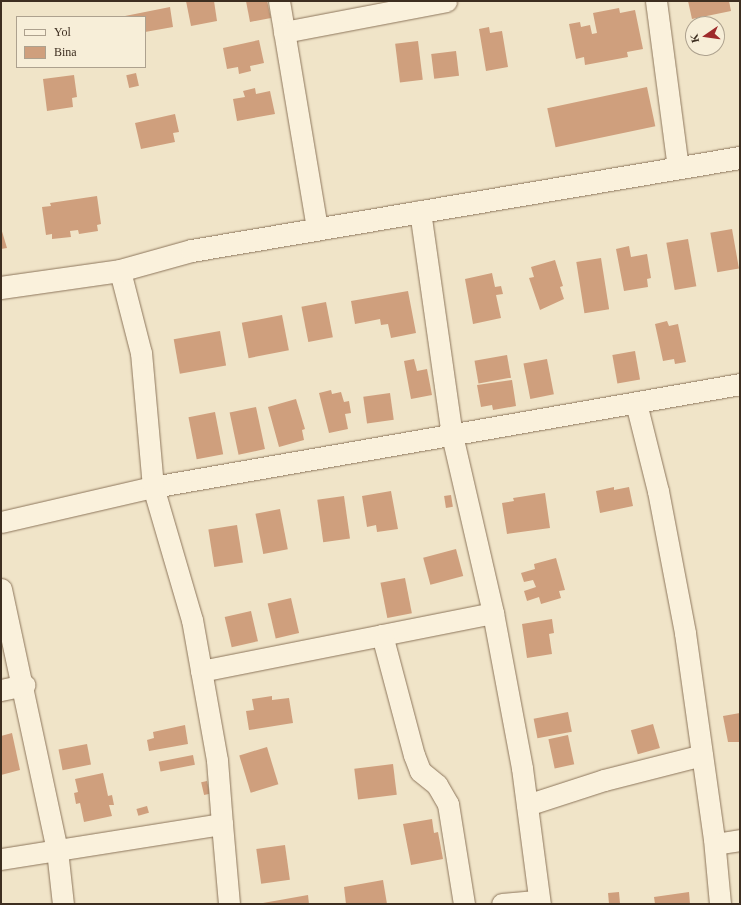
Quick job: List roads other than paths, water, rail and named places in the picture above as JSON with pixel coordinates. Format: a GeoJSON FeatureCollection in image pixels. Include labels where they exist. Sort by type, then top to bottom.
{"type":"FeatureCollection","features":[{"type":"Feature","properties":{"kind":"street"},"geometry":{"type":"LineString","coordinates":[[279,1],[317,229]]}},
{"type":"Feature","properties":{"kind":"street"},"geometry":{"type":"LineString","coordinates":[[284,32],[446,1]]}},
{"type":"Feature","properties":{"kind":"street"},"geometry":{"type":"LineString","coordinates":[[656,1],[678,168]]}},
{"type":"Feature","properties":{"kind":"street"},"geometry":{"type":"LineString","coordinates":[[1,288],[120,271],[192,251],[420,211],[740,158]]}},
{"type":"Feature","properties":{"kind":"street"},"geometry":{"type":"LineString","coordinates":[[420,211],[452,435],[493,613],[527,805],[539,903],[502,904]]}},
{"type":"Feature","properties":{"kind":"street"},"geometry":{"type":"LineString","coordinates":[[120,271],[141,353],[153,487],[192,620],[217,760],[229,904]]}},
{"type":"Feature","properties":{"kind":"street"},"geometry":{"type":"LineString","coordinates":[[1,522],[153,487],[740,384]]}},
{"type":"Feature","properties":{"kind":"street"},"geometry":{"type":"LineString","coordinates":[[636,403],[658,491],[685,633],[715,844],[720,904]]}},
{"type":"Feature","properties":{"kind":"street"},"geometry":{"type":"LineString","coordinates":[[1,589],[24,685],[57,850],[63,904]]}},
{"type":"Feature","properties":{"kind":"street"},"geometry":{"type":"LineString","coordinates":[[201,671],[493,613]]}},
{"type":"Feature","properties":{"kind":"street"},"geometry":{"type":"LineString","coordinates":[[382,635],[414,755],[420,771],[437,785],[448,804],[464,904]]}},
{"type":"Feature","properties":{"kind":"street"},"geometry":{"type":"LineString","coordinates":[[1,690],[24,685]]}},
{"type":"Feature","properties":{"kind":"street"},"geometry":{"type":"LineString","coordinates":[[527,805],[604,780],[702,755]]}},
{"type":"Feature","properties":{"kind":"street"},"geometry":{"type":"LineString","coordinates":[[1,860],[222,824]]}},
{"type":"Feature","properties":{"kind":"street"},"geometry":{"type":"LineString","coordinates":[[715,844],[740,840]]}}]}
